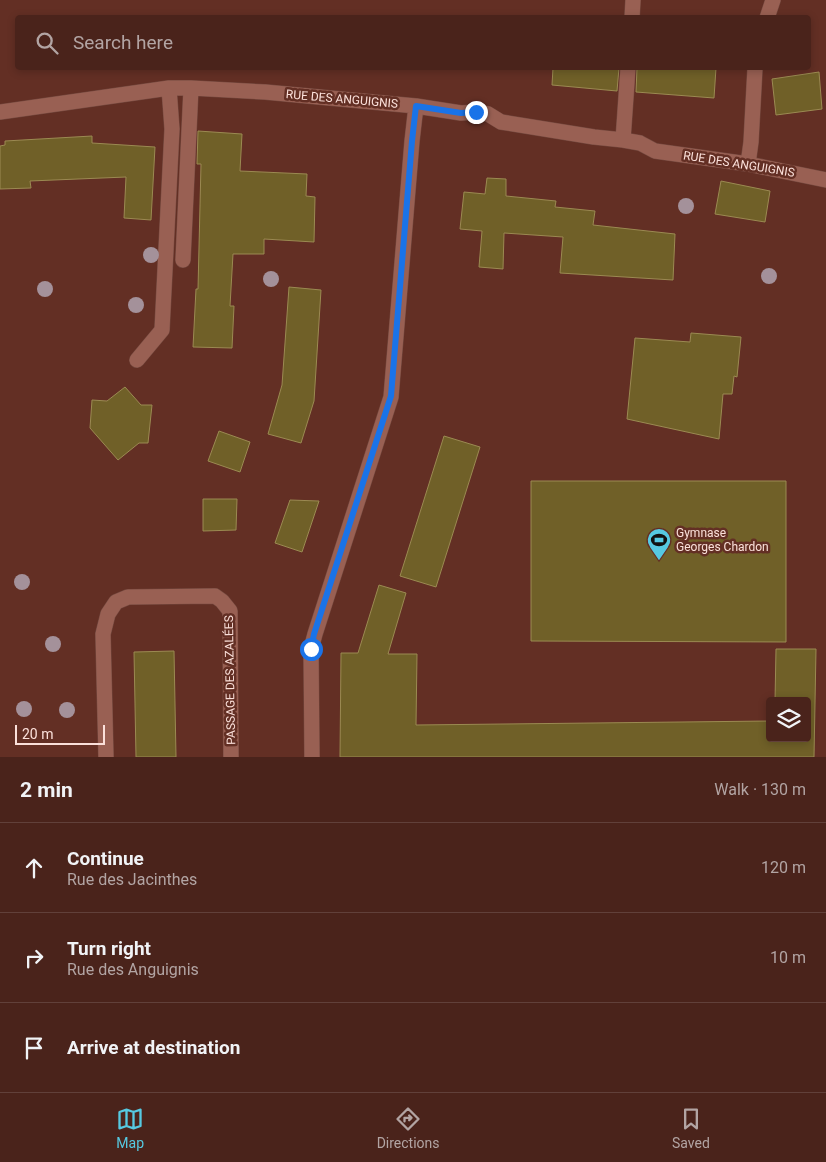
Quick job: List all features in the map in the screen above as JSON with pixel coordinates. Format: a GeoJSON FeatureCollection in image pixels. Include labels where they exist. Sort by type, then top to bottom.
{"type":"FeatureCollection","features":[{"type":"Feature","properties":{"kind":"street"},"geometry":{"type":"LineString","coordinates":[[632,15],[633,0]]}},
{"type":"Feature","properties":{"kind":"street"},"geometry":{"type":"LineString","coordinates":[[769,15],[773,0]]}},
{"type":"Feature","properties":{"kind":"street"},"geometry":{"type":"LineString","coordinates":[[623,140],[628,70]]}},
{"type":"Feature","properties":{"kind":"street"},"geometry":{"type":"LineString","coordinates":[[748,164],[755,70]]}},
{"type":"Feature","properties":{"kind":"street"},"geometry":{"type":"LineString","coordinates":[[137,360],[162,330],[172,129],[170,88]]}},
{"type":"Feature","properties":{"kind":"street","name":"RUE DES ANGUIGNIS"},"geometry":{"type":"LineString","coordinates":[[0,112],[170,88],[265,92],[416,106],[461,113],[476,112],[488,114],[501,122],[640,143],[655,151],[748,164],[826,180]]}},
{"type":"Feature","properties":{"kind":"street"},"geometry":{"type":"LineString","coordinates":[[183,260],[191,88]]}},
{"type":"Feature","properties":{"kind":"street"},"geometry":{"type":"LineString","coordinates":[[312,757],[311,649],[314,634],[391,396],[416,106]]}},
{"type":"Feature","properties":{"kind":"street","name":"PASSAGE DES AZALÉES"},"geometry":{"type":"LineString","coordinates":[[106,757],[103,634],[108,614],[116,602],[128,597],[215,596],[230,611],[231,757]]}},
{"type":"Feature","properties":{"kind":"building"},"geometry":{"type":"Polygon","coordinates":[[[553,70],[619,70],[617,91],[552,85],[553,70]]]}},
{"type":"Feature","properties":{"kind":"building"},"geometry":{"type":"Polygon","coordinates":[[[637,70],[716,70],[714,98],[636,92],[637,70]]]}},
{"type":"Feature","properties":{"kind":"building"},"geometry":{"type":"Polygon","coordinates":[[[819,72],[822,109],[776,115],[772,79],[819,72]]]}},
{"type":"Feature","properties":{"kind":"building"},"geometry":{"type":"Polygon","coordinates":[[[198,131],[242,134],[240,171],[307,174],[306,196],[315,197],[314,242],[264,239],[264,254],[233,254],[230,306],[234,306],[232,348],[193,347],[196,289],[198,289],[201,164],[197,164],[198,131]]]}},
{"type":"Feature","properties":{"kind":"building"},"geometry":{"type":"Polygon","coordinates":[[[92,136],[92,143],[155,147],[151,220],[124,218],[126,177],[30,181],[31,188],[0,189],[0,146],[5,145],[5,141],[92,136]]]}},
{"type":"Feature","properties":{"kind":"building"},"geometry":{"type":"Polygon","coordinates":[[[487,178],[506,179],[506,196],[556,201],[555,207],[595,211],[593,225],[675,234],[673,280],[560,273],[563,237],[504,233],[503,269],[479,267],[482,231],[460,229],[464,192],[485,194],[487,178]]]}},
{"type":"Feature","properties":{"kind":"building"},"geometry":{"type":"Polygon","coordinates":[[[721,181],[770,191],[765,222],[715,214],[721,181]]]}},
{"type":"Feature","properties":{"kind":"building"},"geometry":{"type":"Polygon","coordinates":[[[289,287],[321,290],[314,401],[301,443],[268,434],[282,385],[289,287]]]}},
{"type":"Feature","properties":{"kind":"building"},"geometry":{"type":"Polygon","coordinates":[[[691,333],[741,337],[737,377],[734,376],[732,394],[723,394],[719,439],[627,419],[635,338],[690,342],[691,333]]]}},
{"type":"Feature","properties":{"kind":"building"},"geometry":{"type":"Polygon","coordinates":[[[125,387],[141,405],[152,405],[148,443],[139,443],[118,460],[90,428],[92,400],[107,401],[125,387]]]}},
{"type":"Feature","properties":{"kind":"building"},"geometry":{"type":"Polygon","coordinates":[[[219,431],[250,442],[240,472],[208,461],[219,431]]]}},
{"type":"Feature","properties":{"kind":"building"},"geometry":{"type":"Polygon","coordinates":[[[444,436],[480,447],[436,587],[400,576],[444,436]]]}},
{"type":"Feature","properties":{"kind":"building","name":"Gymnase Georges Chardon"},"geometry":{"type":"Polygon","coordinates":[[[531,481],[786,481],[786,642],[531,641],[531,481]]]}},
{"type":"Feature","properties":{"kind":"building"},"geometry":{"type":"Polygon","coordinates":[[[203,499],[237,499],[236,530],[203,531],[203,499]]]}},
{"type":"Feature","properties":{"kind":"building"},"geometry":{"type":"Polygon","coordinates":[[[290,500],[319,501],[302,552],[275,543],[290,500]]]}},
{"type":"Feature","properties":{"kind":"building"},"geometry":{"type":"Polygon","coordinates":[[[379,585],[406,593],[388,654],[417,654],[416,725],[766,721],[766,742],[811,742],[811,697],[775,697],[776,649],[816,649],[814,757],[340,757],[341,653],[358,653],[379,585]]]}},
{"type":"Feature","properties":{"kind":"building"},"geometry":{"type":"Polygon","coordinates":[[[174,651],[176,757],[136,757],[134,652],[174,651]]]}},
{"type":"Feature","properties":{"kind":"place","name":"Gymnase Georges Chardon"},"geometry":{"type":"Point","coordinates":[659,561]}},
{"type":"Feature","properties":{"kind":"route"},"geometry":{"type":"LineString","coordinates":[[311,649],[314,634],[391,396],[416,106],[461,113],[476,112]]}}]}
